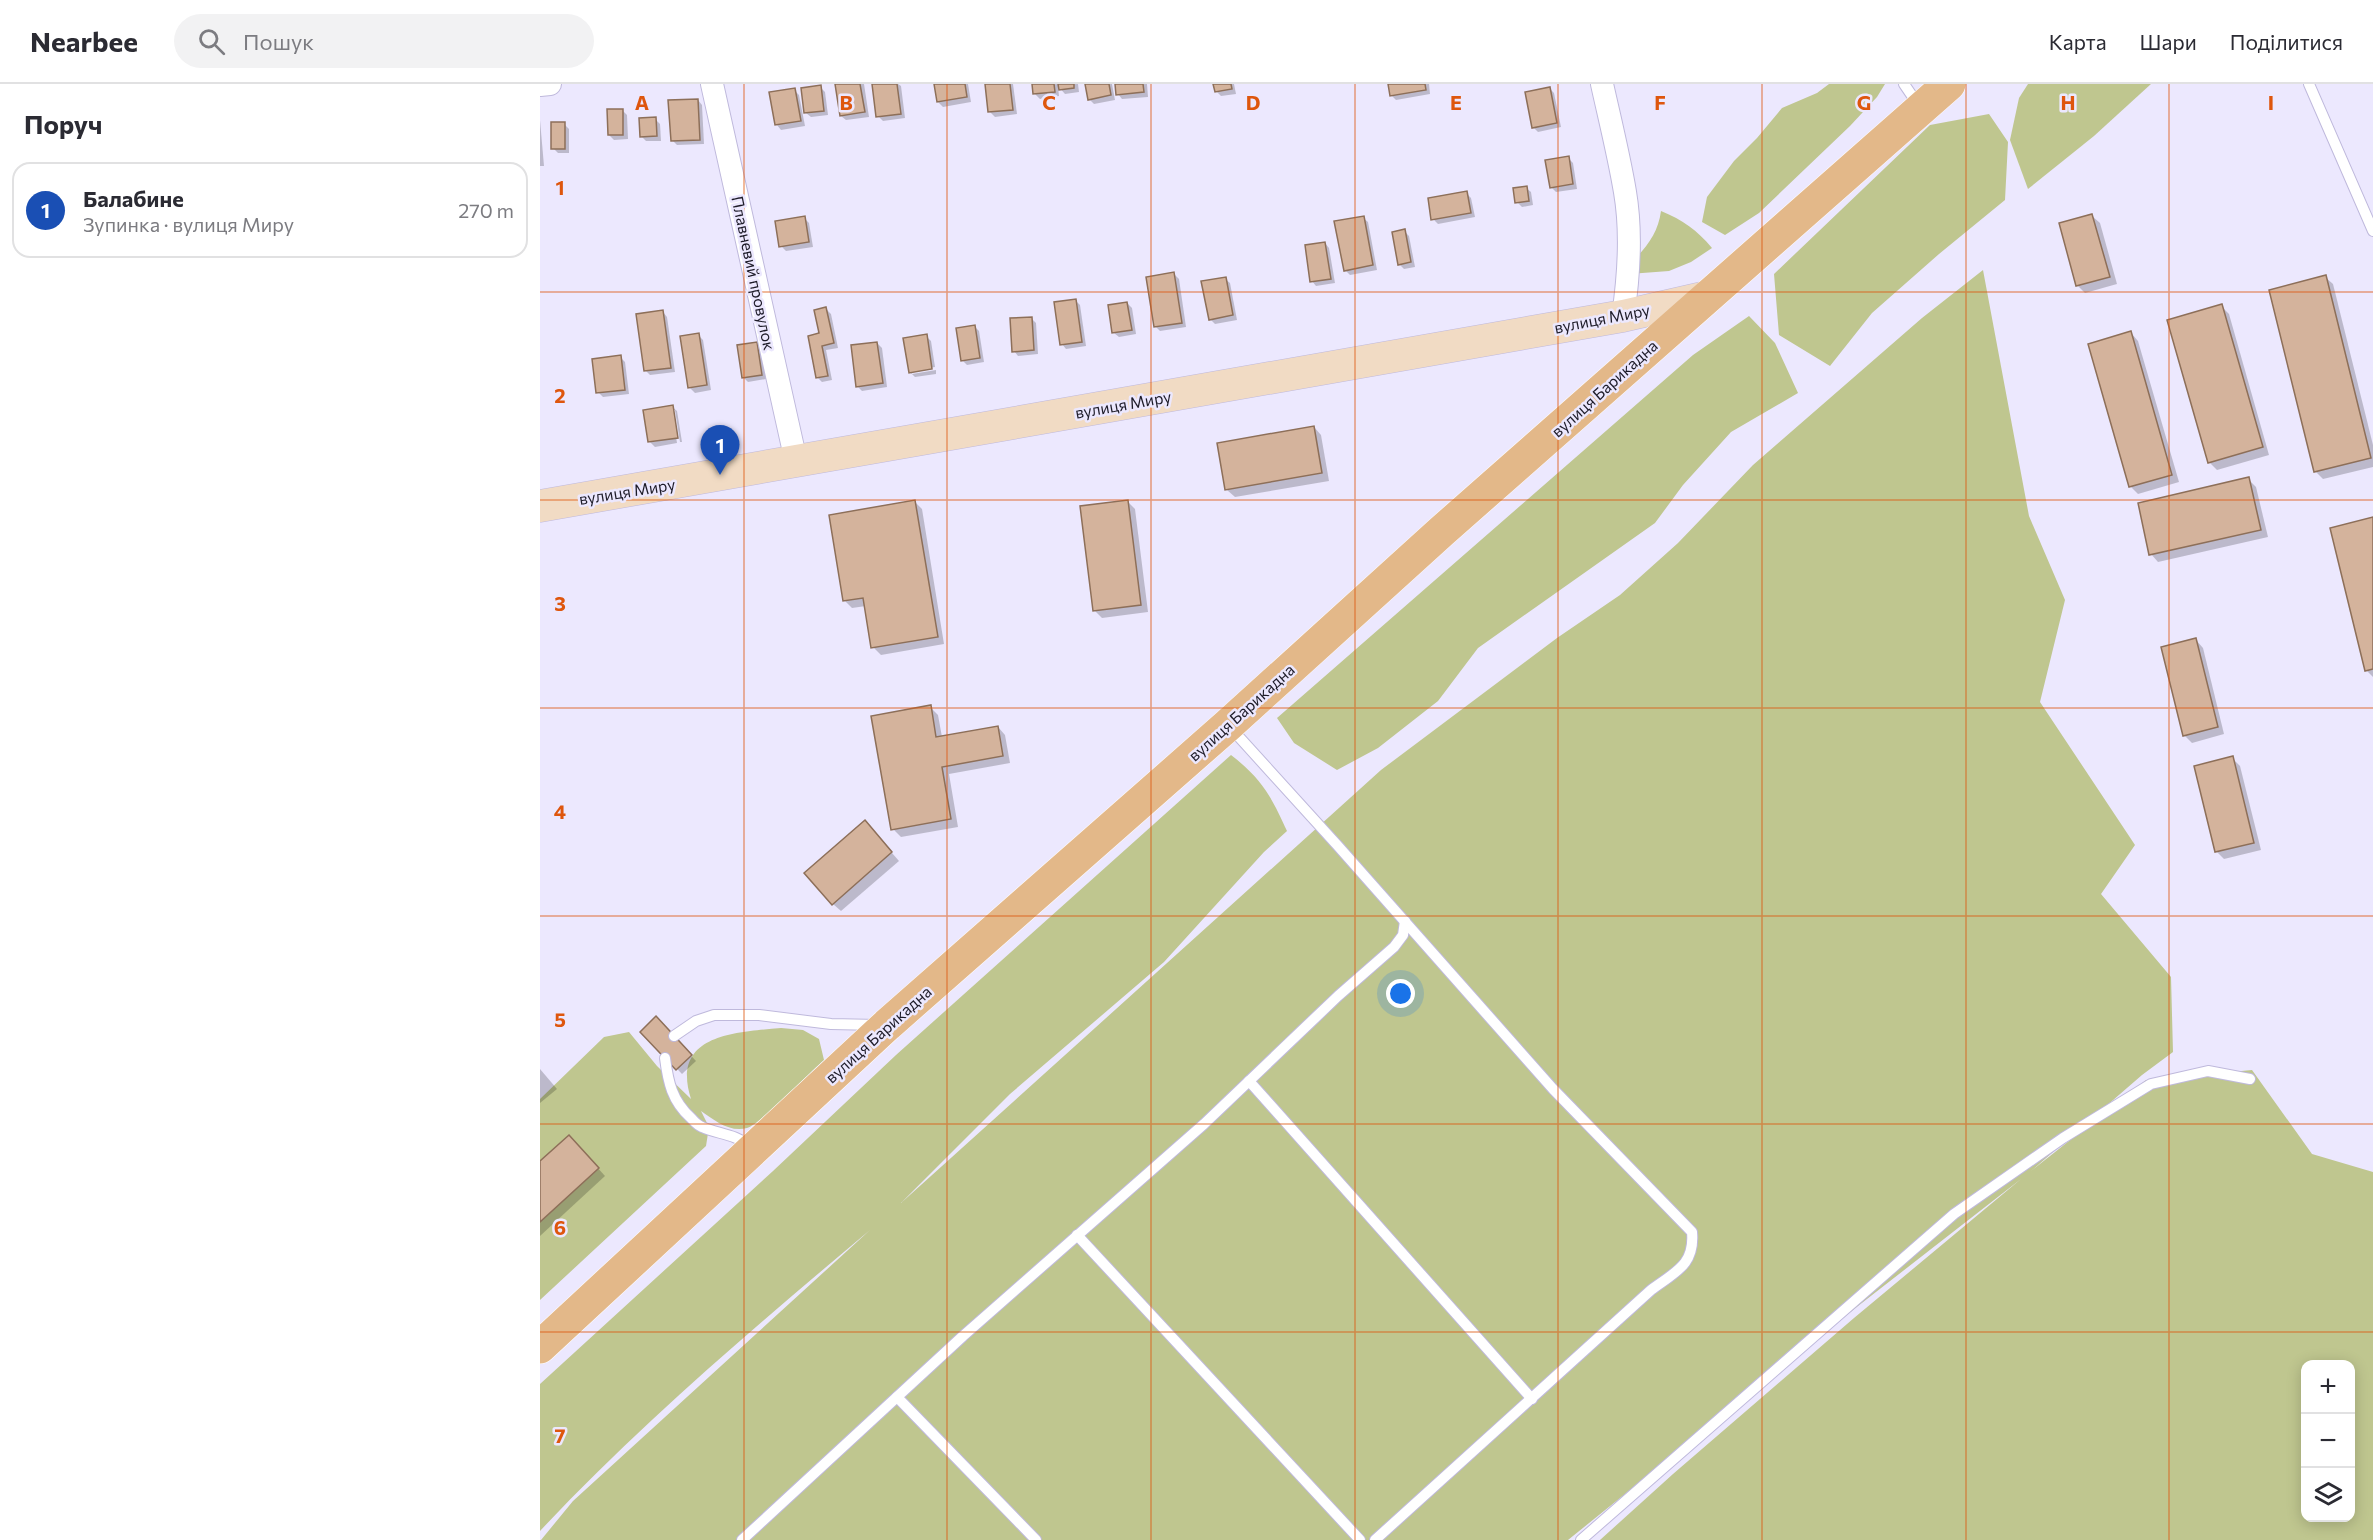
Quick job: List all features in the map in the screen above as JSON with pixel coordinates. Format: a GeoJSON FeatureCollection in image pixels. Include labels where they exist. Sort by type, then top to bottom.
{"type":"FeatureCollection","features":[{"type":"Feature","properties":{"kind":"main road","name":"вулиця Барикадна"},"geometry":{"type":"LineString","coordinates":[[540,1347],[887,1025],[1228,725],[1706,297],[1912,97],[1949,84]]}},
{"type":"Feature","properties":{"kind":"street"},"geometry":{"type":"LineString","coordinates":[[540,85],[550,84]]}},
{"type":"Feature","properties":{"kind":"street","name":"Плавневий провулок"},"geometry":{"type":"LineString","coordinates":[[712,84],[796,461]]}},
{"type":"Feature","properties":{"kind":"street"},"geometry":{"type":"LineString","coordinates":[[1602,84],[1626,194],[1629,240],[1628,283],[1623,315]]}},
{"type":"Feature","properties":{"kind":"street","name":"вулиця Миру"},"geometry":{"type":"LineString","coordinates":[[540,506],[1623,315],[1706,297]]}},
{"type":"Feature","properties":{"kind":"lane"},"geometry":{"type":"LineString","coordinates":[[2309,84],[2373,231]]}},
{"type":"Feature","properties":{"kind":"lane"},"geometry":{"type":"LineString","coordinates":[[1228,725],[1553,1089],[1692,1232],[1693,1245],[1690,1258],[1651,1290],[1375,1540]]}},
{"type":"Feature","properties":{"kind":"lane"},"geometry":{"type":"LineString","coordinates":[[742,1540],[897,1397],[1204,1124],[1338,996],[1394,948],[1403,935],[1405,921]]}},
{"type":"Feature","properties":{"kind":"lane"},"geometry":{"type":"LineString","coordinates":[[674,1036],[696,1021],[714,1015],[759,1015],[831,1023],[887,1025]]}},
{"type":"Feature","properties":{"kind":"lane"},"geometry":{"type":"LineString","coordinates":[[665,1058],[668,1083],[682,1110],[700,1126],[741,1139],[752,1148]]}},
{"type":"Feature","properties":{"kind":"lane"},"geometry":{"type":"LineString","coordinates":[[1581,1540],[1954,1214],[2063,1138],[2151,1084],[2208,1071],[2250,1079]]}},
{"type":"Feature","properties":{"kind":"lane"},"geometry":{"type":"LineString","coordinates":[[1249,1081],[1532,1399]]}},
{"type":"Feature","properties":{"kind":"lane"},"geometry":{"type":"LineString","coordinates":[[1077,1235],[1360,1540]]}},
{"type":"Feature","properties":{"kind":"lane"},"geometry":{"type":"LineString","coordinates":[[897,1397],[1036,1540]]}},
{"type":"Feature","properties":{"kind":"green space"},"geometry":{"type":"Polygon","coordinates":[[[1829,84],[1885,84],[1877,97],[1850,126],[1759,213],[1725,235],[1702,222],[1707,197],[1734,161],[1782,108],[1817,93],[1829,84]]]}},
{"type":"Feature","properties":{"kind":"green space"},"geometry":{"type":"Polygon","coordinates":[[[2028,84],[2151,84],[2094,136],[2028,189],[2010,140],[2019,98],[2028,84]]]}},
{"type":"Feature","properties":{"kind":"green space"},"geometry":{"type":"Polygon","coordinates":[[[1989,114],[2008,142],[2005,200],[1872,313],[1830,366],[1779,335],[1774,274],[1930,125],[1989,114]]]}},
{"type":"Feature","properties":{"kind":"green space"},"geometry":{"type":"Polygon","coordinates":[[[1661,211],[1689,226],[1712,248],[1691,262],[1669,271],[1629,274],[1629,265],[1646,247],[1654,234],[1661,211]]]}},
{"type":"Feature","properties":{"kind":"green space"},"geometry":{"type":"Polygon","coordinates":[[[1983,270],[2029,516],[2065,600],[2040,702],[2135,845],[2101,894],[2171,977],[2173,1052],[2142,1075],[2031,1171],[2146,1080],[2252,1070],[2312,1154],[2373,1172],[2373,1540],[1600,1540],[1854,1318],[2021,1179],[1858,1306],[1568,1540],[541,1540],[573,1501],[870,1230],[659,1413],[540,1531],[540,1384],[896,1055],[1231,755],[1251,772],[1265,789],[1287,831],[1264,852],[1164,962],[1010,1094],[901,1203],[1381,770],[1557,638],[1620,595],[1678,543],[1753,465],[1922,318],[1983,270]]]}},
{"type":"Feature","properties":{"kind":"green space"},"geometry":{"type":"Polygon","coordinates":[[[1749,316],[1775,343],[1798,393],[1731,432],[1683,485],[1655,523],[1478,648],[1438,701],[1378,748],[1337,770],[1294,743],[1277,718],[1693,355],[1749,316]]]}},
{"type":"Feature","properties":{"kind":"green space"},"geometry":{"type":"Polygon","coordinates":[[[781,1028],[803,1030],[819,1039],[824,1060],[773,1108],[747,1128],[728,1127],[701,1111],[709,1127],[706,1146],[540,1300],[540,1099],[604,1037],[629,1032],[657,1066],[691,1099],[687,1077],[690,1061],[698,1049],[727,1035],[781,1028]]]}},
{"type":"Feature","properties":{"kind":"building"},"geometry":{"type":"Polygon","coordinates":[[[835,84],[860,84],[865,112],[840,116],[835,84]]]}},
{"type":"Feature","properties":{"kind":"building"},"geometry":{"type":"Polygon","coordinates":[[[872,84],[897,84],[901,114],[876,117],[872,84]]]}},
{"type":"Feature","properties":{"kind":"building"},"geometry":{"type":"Polygon","coordinates":[[[934,84],[965,84],[967,97],[937,102],[934,84]]]}},
{"type":"Feature","properties":{"kind":"building"},"geometry":{"type":"Polygon","coordinates":[[[985,84],[1010,84],[1013,110],[988,112],[985,84]]]}},
{"type":"Feature","properties":{"kind":"building"},"geometry":{"type":"Polygon","coordinates":[[[1032,84],[1054,84],[1055,92],[1033,94],[1032,84]]]}},
{"type":"Feature","properties":{"kind":"building"},"geometry":{"type":"Polygon","coordinates":[[[1058,84],[1074,84],[1074,88],[1059,90],[1058,84]]]}},
{"type":"Feature","properties":{"kind":"building"},"geometry":{"type":"Polygon","coordinates":[[[1085,84],[1109,84],[1111,95],[1088,100],[1085,84]]]}},
{"type":"Feature","properties":{"kind":"building"},"geometry":{"type":"Polygon","coordinates":[[[1115,84],[1143,84],[1144,92],[1116,95],[1115,84]]]}},
{"type":"Feature","properties":{"kind":"building"},"geometry":{"type":"Polygon","coordinates":[[[1213,84],[1231,84],[1232,89],[1215,92],[1213,84]]]}},
{"type":"Feature","properties":{"kind":"building"},"geometry":{"type":"Polygon","coordinates":[[[1388,84],[1425,84],[1426,90],[1390,96],[1388,84]]]}},
{"type":"Feature","properties":{"kind":"building"},"geometry":{"type":"Polygon","coordinates":[[[821,85],[824,111],[804,113],[801,88],[821,85]]]}},
{"type":"Feature","properties":{"kind":"building"},"geometry":{"type":"Polygon","coordinates":[[[1550,87],[1557,123],[1532,128],[1525,92],[1550,87]]]}},
{"type":"Feature","properties":{"kind":"building"},"geometry":{"type":"Polygon","coordinates":[[[795,88],[801,121],[775,125],[769,92],[795,88]]]}},
{"type":"Feature","properties":{"kind":"building"},"geometry":{"type":"Polygon","coordinates":[[[698,99],[700,140],[671,141],[668,100],[698,99]]]}},
{"type":"Feature","properties":{"kind":"building"},"geometry":{"type":"Polygon","coordinates":[[[607,109],[623,109],[623,135],[608,135],[607,109]]]}},
{"type":"Feature","properties":{"kind":"building"},"geometry":{"type":"Polygon","coordinates":[[[656,117],[657,136],[640,137],[639,118],[656,117]]]}},
{"type":"Feature","properties":{"kind":"building"},"geometry":{"type":"Polygon","coordinates":[[[551,122],[565,122],[565,149],[551,149],[551,122]]]}},
{"type":"Feature","properties":{"kind":"building"},"geometry":{"type":"Polygon","coordinates":[[[1569,156],[1573,184],[1550,188],[1545,160],[1569,156]]]}},
{"type":"Feature","properties":{"kind":"building"},"geometry":{"type":"Polygon","coordinates":[[[1527,186],[1529,201],[1515,203],[1513,188],[1527,186]]]}},
{"type":"Feature","properties":{"kind":"building"},"geometry":{"type":"Polygon","coordinates":[[[1467,191],[1471,213],[1431,220],[1428,198],[1467,191]]]}},
{"type":"Feature","properties":{"kind":"building"},"geometry":{"type":"Polygon","coordinates":[[[2092,214],[2110,277],[2076,286],[2059,223],[2092,214]]]}},
{"type":"Feature","properties":{"kind":"building"},"geometry":{"type":"Polygon","coordinates":[[[805,216],[809,242],[779,247],[775,221],[805,216]]]}},
{"type":"Feature","properties":{"kind":"building"},"geometry":{"type":"Polygon","coordinates":[[[1364,216],[1373,265],[1344,271],[1334,221],[1364,216]]]}},
{"type":"Feature","properties":{"kind":"building"},"geometry":{"type":"Polygon","coordinates":[[[1405,229],[1411,262],[1398,265],[1392,232],[1405,229]]]}},
{"type":"Feature","properties":{"kind":"building"},"geometry":{"type":"Polygon","coordinates":[[[1325,242],[1331,279],[1310,282],[1305,245],[1325,242]]]}},
{"type":"Feature","properties":{"kind":"building"},"geometry":{"type":"Polygon","coordinates":[[[1174,272],[1182,323],[1154,327],[1146,277],[1174,272]]]}},
{"type":"Feature","properties":{"kind":"building"},"geometry":{"type":"Polygon","coordinates":[[[2326,275],[2371,458],[2314,472],[2269,290],[2326,275]]]}},
{"type":"Feature","properties":{"kind":"building"},"geometry":{"type":"Polygon","coordinates":[[[1226,277],[1233,315],[1209,320],[1201,281],[1226,277]]]}},
{"type":"Feature","properties":{"kind":"building"},"geometry":{"type":"Polygon","coordinates":[[[1076,299],[1082,342],[1060,345],[1054,302],[1076,299]]]}},
{"type":"Feature","properties":{"kind":"building"},"geometry":{"type":"Polygon","coordinates":[[[1127,302],[1132,330],[1112,333],[1108,305],[1127,302]]]}},
{"type":"Feature","properties":{"kind":"building"},"geometry":{"type":"Polygon","coordinates":[[[2222,304],[2263,447],[2208,463],[2167,320],[2222,304]]]}},
{"type":"Feature","properties":{"kind":"building"},"geometry":{"type":"Polygon","coordinates":[[[826,307],[834,343],[822,346],[828,376],[816,378],[808,336],[819,333],[814,310],[826,307]]]}},
{"type":"Feature","properties":{"kind":"building"},"geometry":{"type":"Polygon","coordinates":[[[663,310],[671,368],[644,371],[636,314],[663,310]]]}},
{"type":"Feature","properties":{"kind":"building"},"geometry":{"type":"Polygon","coordinates":[[[1032,317],[1034,350],[1012,352],[1010,318],[1032,317]]]}},
{"type":"Feature","properties":{"kind":"building"},"geometry":{"type":"Polygon","coordinates":[[[975,325],[980,358],[961,361],[956,328],[975,325]]]}},
{"type":"Feature","properties":{"kind":"building"},"geometry":{"type":"Polygon","coordinates":[[[2131,331],[2172,475],[2129,487],[2088,344],[2131,331]]]}},
{"type":"Feature","properties":{"kind":"building"},"geometry":{"type":"Polygon","coordinates":[[[699,333],[707,385],[688,388],[680,336],[699,333]]]}},
{"type":"Feature","properties":{"kind":"building"},"geometry":{"type":"Polygon","coordinates":[[[927,334],[932,369],[909,373],[903,338],[927,334]]]}},
{"type":"Feature","properties":{"kind":"building"},"geometry":{"type":"Polygon","coordinates":[[[757,342],[762,375],[742,378],[737,345],[757,342]]]}},
{"type":"Feature","properties":{"kind":"building"},"geometry":{"type":"Polygon","coordinates":[[[877,342],[883,383],[856,387],[851,345],[877,342]]]}},
{"type":"Feature","properties":{"kind":"building"},"geometry":{"type":"Polygon","coordinates":[[[621,355],[625,390],[596,393],[592,359],[621,355]]]}},
{"type":"Feature","properties":{"kind":"building"},"geometry":{"type":"Polygon","coordinates":[[[673,405],[678,438],[648,442],[643,410],[673,405]]]}},
{"type":"Feature","properties":{"kind":"building"},"geometry":{"type":"Polygon","coordinates":[[[1314,426],[1322,473],[1225,490],[1217,443],[1314,426]]]}},
{"type":"Feature","properties":{"kind":"building"},"geometry":{"type":"Polygon","coordinates":[[[2249,477],[2261,530],[2149,555],[2138,503],[2249,477]]]}},
{"type":"Feature","properties":{"kind":"building"},"geometry":{"type":"Polygon","coordinates":[[[915,500],[938,637],[871,648],[863,598],[843,601],[829,515],[915,500]]]}},
{"type":"Feature","properties":{"kind":"building"},"geometry":{"type":"Polygon","coordinates":[[[1128,500],[1141,605],[1093,611],[1080,506],[1128,500]]]}},
{"type":"Feature","properties":{"kind":"building"},"geometry":{"type":"Polygon","coordinates":[[[2373,517],[2373,669],[2365,671],[2330,528],[2373,517]]]}},
{"type":"Feature","properties":{"kind":"building"},"geometry":{"type":"Polygon","coordinates":[[[2196,638],[2218,727],[2183,736],[2161,647],[2196,638]]]}},
{"type":"Feature","properties":{"kind":"building"},"geometry":{"type":"Polygon","coordinates":[[[931,705],[936,737],[998,726],[1003,756],[942,767],[951,819],[891,830],[871,716],[931,705]]]}},
{"type":"Feature","properties":{"kind":"building"},"geometry":{"type":"Polygon","coordinates":[[[2233,756],[2254,843],[2215,852],[2194,766],[2233,756]]]}},
{"type":"Feature","properties":{"kind":"building"},"geometry":{"type":"Polygon","coordinates":[[[865,820],[892,852],[832,905],[804,873],[865,820]]]}},
{"type":"Feature","properties":{"kind":"building"},"geometry":{"type":"Polygon","coordinates":[[[656,1016],[692,1055],[676,1070],[640,1032],[656,1016]]]}},
{"type":"Feature","properties":{"kind":"building"},"geometry":{"type":"Polygon","coordinates":[[[569,1135],[599,1168],[540,1222],[540,1161],[569,1135]]]}},
{"type":"Feature","properties":{"kind":"place","name":"Балабине"},"geometry":{"type":"Point","coordinates":[720,475]}}]}
